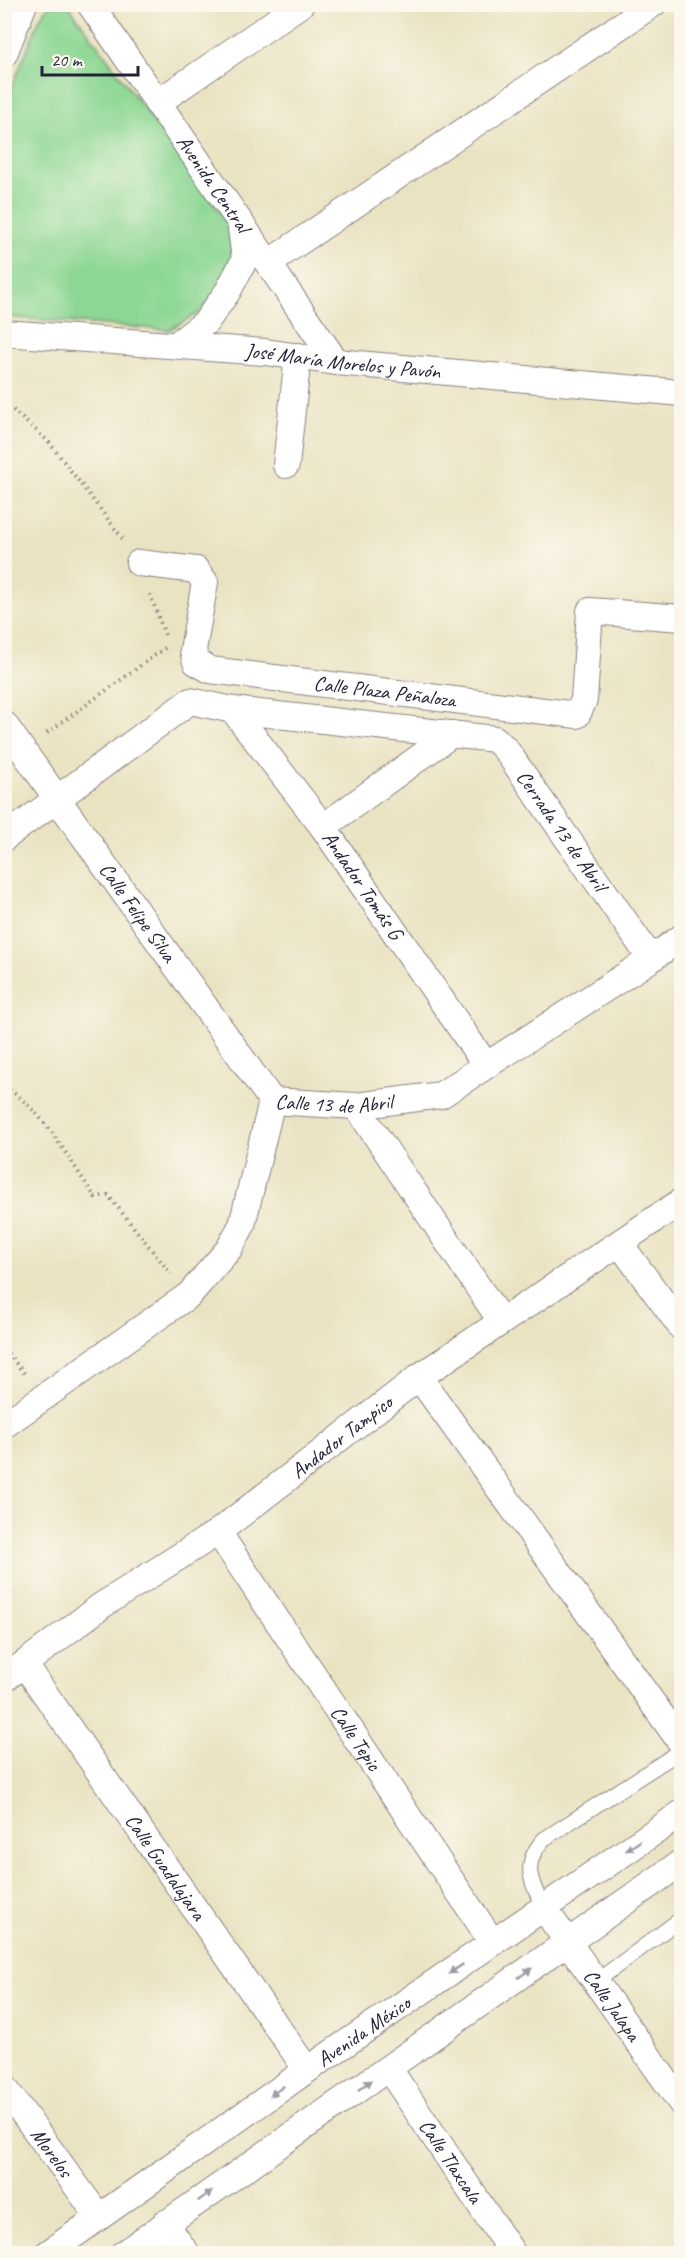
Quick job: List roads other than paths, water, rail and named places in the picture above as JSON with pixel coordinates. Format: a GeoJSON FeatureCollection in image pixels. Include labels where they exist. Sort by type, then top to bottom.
{"type":"FeatureCollection","features":[{"type":"Feature","properties":{"kind":"street"},"geometry":{"type":"LineString","coordinates":[[4,54],[24,4]]}},
{"type":"Feature","properties":{"kind":"street","name":"Avenida Central"},"geometry":{"type":"LineString","coordinates":[[90,4],[336,362]]}},
{"type":"Feature","properties":{"kind":"street"},"geometry":{"type":"LineString","coordinates":[[157,103],[302,4]]}},
{"type":"Feature","properties":{"kind":"street"},"geometry":{"type":"LineString","coordinates":[[268,263],[653,4]]}},
{"type":"Feature","properties":{"kind":"street"},"geometry":{"type":"LineString","coordinates":[[176,345],[206,322],[241,267],[245,259],[241,225]]}},
{"type":"Feature","properties":{"kind":"street","name":"José María Morelos y Pavón"},"geometry":{"type":"LineString","coordinates":[[4,333],[176,345],[681,393]]}},
{"type":"Feature","properties":{"kind":"street"},"geometry":{"type":"LineString","coordinates":[[286,465],[298,356]]}},
{"type":"Feature","properties":{"kind":"street","name":"Calle Plaza Peñaloza"},"geometry":{"type":"LineString","coordinates":[[139,563],[196,570],[205,582],[194,650],[196,662],[210,669],[577,715],[584,700],[590,611],[681,618]]}},
{"type":"Feature","properties":{"kind":"street","name":"Cerrada 13 de Abril"},"geometry":{"type":"LineString","coordinates":[[59,797],[190,701],[233,710],[495,739],[506,750],[651,959]]}},
{"type":"Feature","properties":{"kind":"street","name":"Andador Tomás G"},"geometry":{"type":"LineString","coordinates":[[233,710],[323,827],[485,1064]]}},
{"type":"Feature","properties":{"kind":"street","name":"Calle Felipe Silva"},"geometry":{"type":"LineString","coordinates":[[4,724],[59,797],[272,1101]]}},
{"type":"Feature","properties":{"kind":"street"},"geometry":{"type":"LineString","coordinates":[[323,827],[452,734]]}},
{"type":"Feature","properties":{"kind":"street"},"geometry":{"type":"LineString","coordinates":[[4,838],[59,797]]}},
{"type":"Feature","properties":{"kind":"street","name":"Calle 13 de Abril"},"geometry":{"type":"LineString","coordinates":[[6,1419],[189,1296],[229,1249],[242,1225],[272,1101],[356,1106],[441,1095],[485,1064],[651,959],[681,937]]}},
{"type":"Feature","properties":{"kind":"street"},"geometry":{"type":"LineString","coordinates":[[356,1106],[501,1321]]}},
{"type":"Feature","properties":{"kind":"street","name":"Andador Tampico"},"geometry":{"type":"LineString","coordinates":[[15,1672],[101,1606],[218,1532],[419,1377],[681,1201]]}},
{"type":"Feature","properties":{"kind":"street"},"geometry":{"type":"LineString","coordinates":[[620,1244],[681,1328]]}},
{"type":"Feature","properties":{"kind":"street"},"geometry":{"type":"LineString","coordinates":[[419,1377],[681,1744]]}},
{"type":"Feature","properties":{"kind":"street","name":"Calle Tepic"},"geometry":{"type":"LineString","coordinates":[[218,1532],[493,1943]]}},
{"type":"Feature","properties":{"kind":"street","name":"Calle Guadalajara"},"geometry":{"type":"LineString","coordinates":[[15,1672],[307,2070]]}},
{"type":"Feature","properties":{"kind":"street","name":"Avenida México"},"geometry":{"type":"LineString","coordinates":[[46,2253],[681,1813]]}},
{"type":"Feature","properties":{"kind":"street","name":"Avenida México"},"geometry":{"type":"LineString","coordinates":[[123,2253],[389,2069],[681,1862]]}},
{"type":"Feature","properties":{"kind":"street","name":"Calle Jalapa"},"geometry":{"type":"LineString","coordinates":[[543,1907],[594,1983],[681,2104]]}},
{"type":"Feature","properties":{"kind":"street","name":"Calle Tlaxcala"},"geometry":{"type":"LineString","coordinates":[[389,2069],[513,2253]]}},
{"type":"Feature","properties":{"kind":"street","name":"Morelos"},"geometry":{"type":"LineString","coordinates":[[4,2087],[99,2217]]}},
{"type":"Feature","properties":{"kind":"street"},"geometry":{"type":"LineString","coordinates":[[165,2223],[188,2253]]}},
{"type":"Feature","properties":{"kind":"lane"},"geometry":{"type":"LineString","coordinates":[[543,1907],[529,1875],[536,1848],[544,1839],[681,1750]]}},
{"type":"Feature","properties":{"kind":"lane"},"geometry":{"type":"LineString","coordinates":[[594,1983],[681,1918]]}}]}
